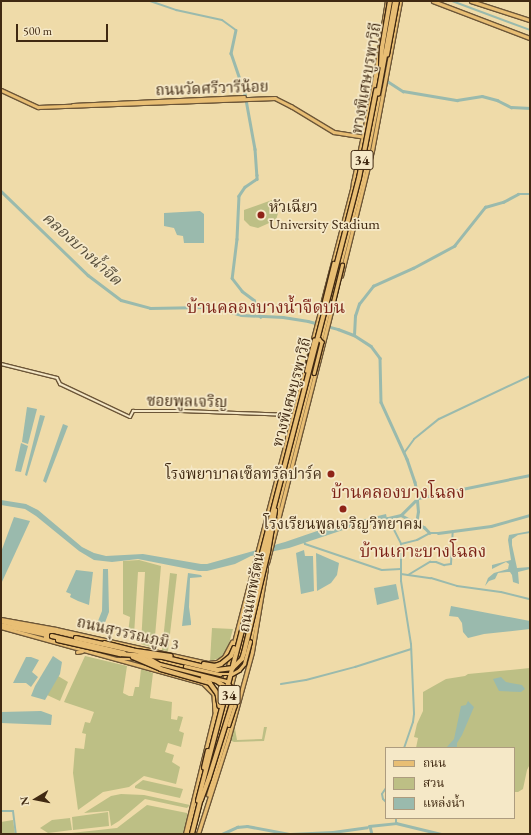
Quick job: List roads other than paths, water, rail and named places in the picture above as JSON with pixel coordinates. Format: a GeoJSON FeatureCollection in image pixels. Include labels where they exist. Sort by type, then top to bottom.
{"type":"FeatureCollection","features":[{"type":"Feature","properties":{"kind":"highway","name":"ถนนเทพรัตน"},"geometry":{"type":"LineString","coordinates":[[191,834],[270,542],[277,507],[294,443],[367,138],[384,42],[394,1]]}},
{"type":"Feature","properties":{"kind":"highway","name":"ถนนเทพรัตน"},"geometry":{"type":"LineString","coordinates":[[324,317],[362,181],[394,1]]}},
{"type":"Feature","properties":{"kind":"highway"},"geometry":{"type":"LineString","coordinates":[[382,66],[389,48],[394,1]]}},
{"type":"Feature","properties":{"kind":"highway"},"geometry":{"type":"LineString","coordinates":[[382,66],[382,48],[394,1]]}},
{"type":"Feature","properties":{"kind":"highway","name":"ทางพิเศษบูรพาวิถี"},"geometry":{"type":"LineString","coordinates":[[191,834],[359,178],[382,66]]}},
{"type":"Feature","properties":{"kind":"highway"},"geometry":{"type":"LineString","coordinates":[[361,196],[362,181]]}},
{"type":"Feature","properties":{"kind":"highway"},"geometry":{"type":"LineString","coordinates":[[353,196],[354,183]]}},
{"type":"Feature","properties":{"kind":"highway","name":"ถนนเทพรัตน"},"geometry":{"type":"LineString","coordinates":[[191,834],[260,557],[262,543],[321,329]]}},
{"type":"Feature","properties":{"kind":"highway"},"geometry":{"type":"LineString","coordinates":[[294,443],[301,426]]}},
{"type":"Feature","properties":{"kind":"highway"},"geometry":{"type":"LineString","coordinates":[[287,453],[288,438]]}},
{"type":"Feature","properties":{"kind":"highway"},"geometry":{"type":"LineString","coordinates":[[277,507],[279,515]]}},
{"type":"Feature","properties":{"kind":"highway"},"geometry":{"type":"LineString","coordinates":[[28,631],[115,654],[163,657],[217,670],[233,668],[242,659],[245,649],[270,545],[274,511]]}},
{"type":"Feature","properties":{"kind":"highway"},"geometry":{"type":"LineString","coordinates":[[58,635],[130,650],[159,653],[206,665],[215,666],[224,662],[231,656],[235,646],[263,539],[274,511]]}},
{"type":"Feature","properties":{"kind":"highway"},"geometry":{"type":"LineString","coordinates":[[2,620],[131,654],[163,668],[216,681],[227,689],[231,700],[230,711],[199,801]]}},
{"type":"Feature","properties":{"kind":"highway"},"geometry":{"type":"LineString","coordinates":[[1,626],[118,652],[161,669],[203,680],[215,688],[220,701],[219,714],[209,747],[199,801]]}},
{"type":"Feature","properties":{"kind":"main road","name":"ถนนเทพรัตน"},"geometry":{"type":"LineString","coordinates":[[198,834],[228,740],[249,662],[258,622],[270,542],[279,515],[301,426],[339,244],[364,137],[380,46],[394,1]]}},
{"type":"Feature","properties":{"kind":"main road","name":"ถนนเทพรัตน"},"geometry":{"type":"LineString","coordinates":[[324,317],[354,221],[375,135],[394,1]]}},
{"type":"Feature","properties":{"kind":"main road"},"geometry":{"type":"LineString","coordinates":[[433,1],[530,37]]}},
{"type":"Feature","properties":{"kind":"main road"},"geometry":{"type":"LineString","coordinates":[[471,1],[530,20]]}},
{"type":"Feature","properties":{"kind":"main road"},"geometry":{"type":"LineString","coordinates":[[380,46],[384,42]]}},
{"type":"Feature","properties":{"kind":"main road","name":"ถนนวัดศรีวารีน้อย"},"geometry":{"type":"LineString","coordinates":[[1,90],[36,107],[243,98],[280,99],[334,132],[364,137]]}},
{"type":"Feature","properties":{"kind":"main road"},"geometry":{"type":"LineString","coordinates":[[339,244],[324,303],[324,307],[326,309],[332,306],[354,221]]}},
{"type":"Feature","properties":{"kind":"main road","name":"ถนนเทพรัตน"},"geometry":{"type":"LineString","coordinates":[[185,834],[235,634],[262,543],[293,417],[321,329]]}},
{"type":"Feature","properties":{"kind":"main road"},"geometry":{"type":"LineString","coordinates":[[293,417],[314,340],[320,339],[322,342],[303,417]]}},
{"type":"Feature","properties":{"kind":"main road"},"geometry":{"type":"LineString","coordinates":[[105,657],[159,660],[220,674],[232,674],[239,670],[244,664],[263,582]]}},
{"type":"Feature","properties":{"kind":"main road"},"geometry":{"type":"LineString","coordinates":[[2,620],[132,649],[160,664],[226,681],[232,688],[236,697],[235,706],[211,781],[208,799]]}},
{"type":"Feature","properties":{"kind":"main road","name":"ถนนสุวรรณภูมิ 3"},"geometry":{"type":"LineString","coordinates":[[2,620],[56,629],[208,663]]}},
{"type":"Feature","properties":{"kind":"main road","name":"ถนนสุวรรณภูมิ 3"},"geometry":{"type":"LineString","coordinates":[[1,626],[105,657],[203,683]]}},
{"type":"Feature","properties":{"kind":"main road"},"geometry":{"type":"LineString","coordinates":[[208,663],[217,662],[224,656],[235,634]]}},
{"type":"Feature","properties":{"kind":"main road"},"geometry":{"type":"LineString","coordinates":[[76,652],[83,650]]}},
{"type":"Feature","properties":{"kind":"main road"},"geometry":{"type":"LineString","coordinates":[[203,683],[212,683],[216,671],[214,666],[208,663]]}},
{"type":"Feature","properties":{"kind":"main road"},"geometry":{"type":"LineString","coordinates":[[203,683],[214,694],[215,713]]}},
{"type":"Feature","properties":{"kind":"street","name":"ซอยพูลเจริญ"},"geometry":{"type":"LineString","coordinates":[[1,364],[57,378],[60,384],[130,417],[133,411],[181,411],[293,417]]}},
{"type":"Feature","properties":{"kind":"water"},"geometry":{"type":"Polygon","coordinates":[[[200,211],[204,214],[204,243],[184,243],[183,236],[177,235],[174,228],[164,226],[164,213],[200,211]]]}},
{"type":"Feature","properties":{"kind":"water"},"geometry":{"type":"Polygon","coordinates":[[[27,407],[37,409],[28,444],[22,442],[27,407]]]}},
{"type":"Feature","properties":{"kind":"water"},"geometry":{"type":"Polygon","coordinates":[[[40,415],[45,416],[27,476],[25,475],[40,415]]]}},
{"type":"Feature","properties":{"kind":"water"},"geometry":{"type":"Polygon","coordinates":[[[63,424],[68,426],[46,483],[43,481],[63,424]]]}},
{"type":"Feature","properties":{"kind":"water"},"geometry":{"type":"Polygon","coordinates":[[[21,443],[28,446],[21,472],[15,471],[21,443]]]}},
{"type":"Feature","properties":{"kind":"water"},"geometry":{"type":"Polygon","coordinates":[[[1,500],[26,504],[38,510],[82,547],[94,553],[106,556],[143,554],[201,564],[207,564],[285,542],[320,530],[386,514],[388,523],[355,526],[289,548],[251,556],[235,564],[207,571],[199,571],[138,559],[112,562],[94,560],[79,551],[36,516],[25,509],[1,505],[1,500]]]}},
{"type":"Feature","properties":{"kind":"water"},"geometry":{"type":"Polygon","coordinates":[[[14,517],[30,521],[1,584],[1,552],[14,517]]]}},
{"type":"Feature","properties":{"kind":"water"},"geometry":{"type":"Polygon","coordinates":[[[530,531],[530,533],[518,535],[512,539],[517,568],[530,567],[530,569],[518,572],[519,584],[513,582],[512,575],[510,572],[507,572],[498,573],[495,579],[489,581],[485,586],[488,578],[494,573],[508,569],[509,564],[506,562],[492,569],[492,565],[511,560],[508,540],[509,535],[530,531]]]}},
{"type":"Feature","properties":{"kind":"water"},"geometry":{"type":"Polygon","coordinates":[[[304,550],[305,556],[313,556],[314,591],[301,594],[296,553],[304,550]]]}},
{"type":"Feature","properties":{"kind":"water"},"geometry":{"type":"Polygon","coordinates":[[[316,553],[339,563],[337,575],[331,583],[317,591],[316,553]]]}},
{"type":"Feature","properties":{"kind":"water"},"geometry":{"type":"Polygon","coordinates":[[[103,569],[108,569],[109,612],[101,633],[94,631],[102,611],[103,569]]]}},
{"type":"Feature","properties":{"kind":"water"},"geometry":{"type":"Polygon","coordinates":[[[76,570],[93,572],[89,605],[70,597],[71,594],[66,592],[76,570]]]}},
{"type":"Feature","properties":{"kind":"water"},"geometry":{"type":"Polygon","coordinates":[[[188,573],[201,575],[202,577],[190,578],[189,607],[191,625],[182,626],[188,573]]]}},
{"type":"Feature","properties":{"kind":"water"},"geometry":{"type":"Polygon","coordinates":[[[396,584],[399,599],[377,605],[374,588],[396,584]]]}},
{"type":"Feature","properties":{"kind":"water"},"geometry":{"type":"Polygon","coordinates":[[[451,606],[530,621],[530,629],[484,634],[468,638],[463,632],[462,623],[458,617],[449,616],[451,606]]]}},
{"type":"Feature","properties":{"kind":"water"},"geometry":{"type":"Polygon","coordinates":[[[53,656],[62,662],[60,674],[45,700],[31,696],[35,686],[53,656]]]}},
{"type":"Feature","properties":{"kind":"water"},"geometry":{"type":"Polygon","coordinates":[[[26,657],[39,660],[32,672],[38,677],[31,687],[26,683],[13,683],[26,657]]]}},
{"type":"Feature","properties":{"kind":"water"},"geometry":{"type":"Polygon","coordinates":[[[501,677],[506,682],[522,685],[525,689],[521,692],[499,691],[493,679],[501,677]]]}},
{"type":"Feature","properties":{"kind":"water"},"geometry":{"type":"Polygon","coordinates":[[[468,701],[474,707],[457,743],[457,747],[447,747],[454,739],[461,706],[466,705],[468,701]]]}},
{"type":"Feature","properties":{"kind":"water"},"geometry":{"type":"Polygon","coordinates":[[[41,711],[52,715],[51,725],[1,723],[1,712],[41,711]]]}},
{"type":"Feature","properties":{"kind":"waterway"},"geometry":{"type":"LineString","coordinates":[[150,1],[176,10],[222,20],[236,30]]}},
{"type":"Feature","properties":{"kind":"waterway"},"geometry":{"type":"LineString","coordinates":[[452,1],[530,30]]}},
{"type":"Feature","properties":{"kind":"waterway"},"geometry":{"type":"LineString","coordinates":[[236,30],[231,53],[245,94],[255,149],[257,179],[245,187],[239,196],[237,239],[232,278],[242,291],[254,300],[261,317]]}},
{"type":"Feature","properties":{"kind":"waterway"},"geometry":{"type":"LineString","coordinates":[[366,72],[372,71],[403,91],[457,100],[482,96],[497,100],[511,107],[530,108]]}},
{"type":"Feature","properties":{"kind":"waterway","name":"คลองบางน้ำจืด"},"geometry":{"type":"LineString","coordinates":[[1,191],[88,275],[121,300],[150,308],[204,307],[224,310],[241,315],[283,317],[308,321],[354,335],[371,346],[380,358],[381,402],[407,459],[415,482],[418,498]]}},
{"type":"Feature","properties":{"kind":"waterway"},"geometry":{"type":"LineString","coordinates":[[354,335],[355,316],[359,304],[373,286],[413,268],[454,246],[485,207],[503,202],[518,194],[530,194]]}},
{"type":"Feature","properties":{"kind":"waterway"},"geometry":{"type":"LineString","coordinates":[[404,453],[414,439],[439,419],[530,376]]}},
{"type":"Feature","properties":{"kind":"waterway"},"geometry":{"type":"LineString","coordinates":[[384,519],[401,515],[418,498],[530,475]]}},
{"type":"Feature","properties":{"kind":"waterway"},"geometry":{"type":"LineString","coordinates":[[416,524],[418,512],[417,500]]}},
{"type":"Feature","properties":{"kind":"waterway"},"geometry":{"type":"LineString","coordinates":[[401,515],[424,527],[430,533],[491,526],[530,515]]}},
{"type":"Feature","properties":{"kind":"waterway"},"geometry":{"type":"LineString","coordinates":[[388,518],[401,544],[401,581],[411,644],[414,714],[413,722],[404,747]]}},
{"type":"Feature","properties":{"kind":"waterway"},"geometry":{"type":"LineString","coordinates":[[408,575],[430,562],[436,562],[444,565],[451,564],[453,531]]}},
{"type":"Feature","properties":{"kind":"waterway"},"geometry":{"type":"LineString","coordinates":[[401,544],[417,540],[430,533]]}},
{"type":"Feature","properties":{"kind":"waterway"},"geometry":{"type":"LineString","coordinates":[[304,541],[305,544],[382,570],[401,569]]}},
{"type":"Feature","properties":{"kind":"waterway"},"geometry":{"type":"LineString","coordinates":[[401,574],[431,578],[457,586],[501,592],[530,599]]}},
{"type":"Feature","properties":{"kind":"waterway"},"geometry":{"type":"LineString","coordinates":[[281,684],[306,680],[355,667],[411,649]]}},
{"type":"Feature","properties":{"kind":"waterway"},"geometry":{"type":"LineString","coordinates":[[385,790],[382,794],[385,801]]}},
{"type":"Feature","properties":{"kind":"waterway"},"geometry":{"type":"LineString","coordinates":[[1,811],[13,811],[16,834]]}},
{"type":"Feature","properties":{"kind":"waterway"},"geometry":{"type":"LineString","coordinates":[[369,826],[396,823],[441,834]]}},
{"type":"Feature","properties":{"kind":"waterway"},"geometry":{"type":"LineString","coordinates":[[222,834],[237,827],[247,826],[290,834],[333,832],[367,827]]}},
{"type":"Feature","properties":{"kind":"waterway"},"geometry":{"type":"LineString","coordinates":[[370,826],[372,834]]}},
{"type":"Feature","properties":{"kind":"place","name":"หัวเฉียว University Stadium"},"geometry":{"type":"Point","coordinates":[261,215]}},
{"type":"Feature","properties":{"kind":"place","name":"โรงพยาบาลเซ็ลทรัลปาร์ค"},"geometry":{"type":"Point","coordinates":[331,474]}},
{"type":"Feature","properties":{"kind":"place","name":"โรงเรียนพูลเจริญวิทยาคม"},"geometry":{"type":"Point","coordinates":[343,509]}},
{"type":"Feature","properties":{"kind":"district","name":"บ้านคลองบางน้ำจืดบน"},"geometry":{"type":"Point","coordinates":[266,308]}},
{"type":"Feature","properties":{"kind":"district","name":"บ้านคลองบางโฉลง"},"geometry":{"type":"Point","coordinates":[398,493]}},
{"type":"Feature","properties":{"kind":"district","name":"บ้านเกาะบางโฉลง"},"geometry":{"type":"Point","coordinates":[423,552]}}]}
